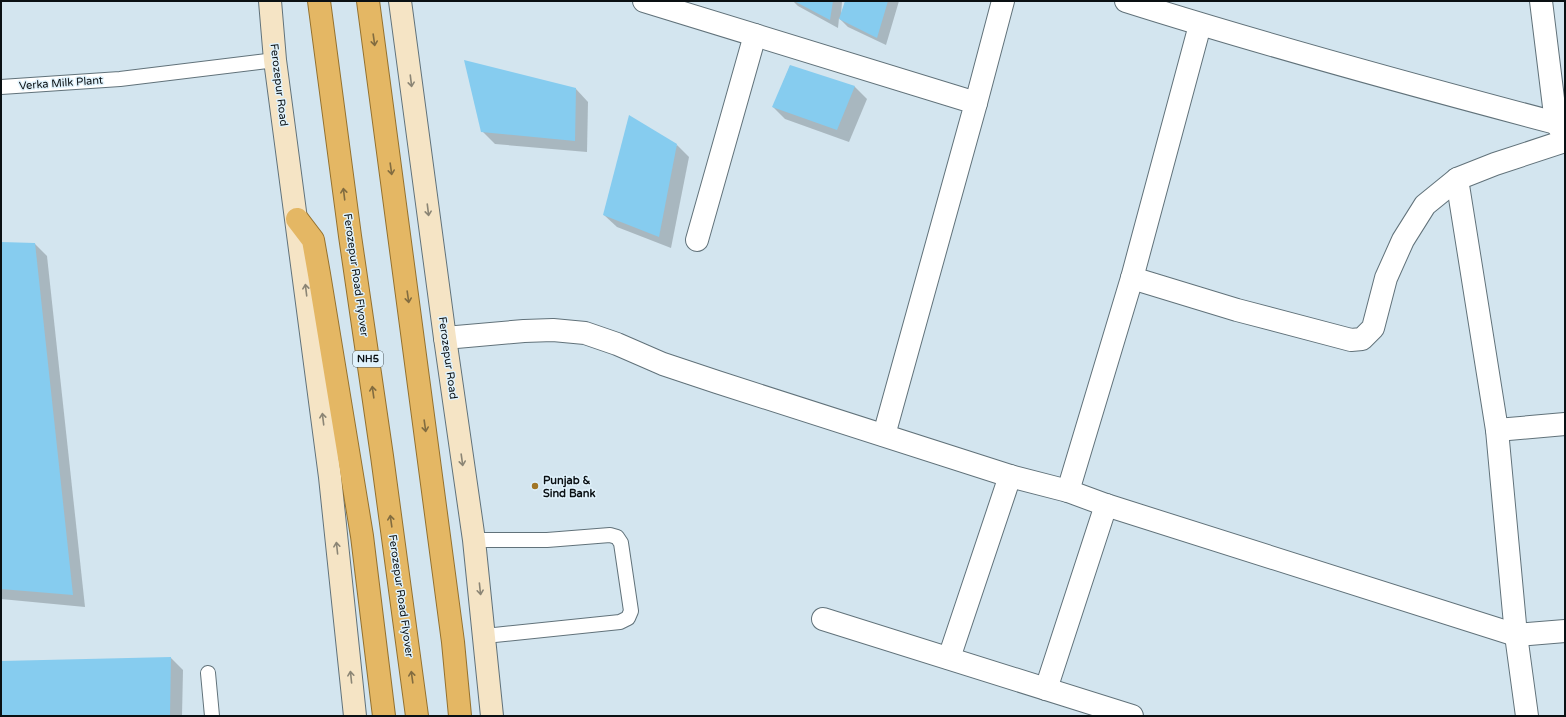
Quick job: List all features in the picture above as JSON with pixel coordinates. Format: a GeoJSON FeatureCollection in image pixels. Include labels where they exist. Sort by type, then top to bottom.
{"type":"FeatureCollection","features":[{"type":"Feature","properties":{"kind":"highway","name":"Ferozepur Road Flyover"},"geometry":{"type":"LineString","coordinates":[[319,1],[417,716]]}},
{"type":"Feature","properties":{"kind":"highway"},"geometry":{"type":"LineString","coordinates":[[368,1],[453,642],[460,716]]}},
{"type":"Feature","properties":{"kind":"highway"},"geometry":{"type":"LineString","coordinates":[[297,219],[313,240],[319,274],[362,536],[384,716]]}},
{"type":"Feature","properties":{"kind":"main road","name":"Ferozepur Road"},"geometry":{"type":"LineString","coordinates":[[270,1],[275,60],[330,477],[355,716]]}},
{"type":"Feature","properties":{"kind":"main road","name":"Ferozepur Road"},"geometry":{"type":"LineString","coordinates":[[400,1],[445,338],[474,540],[492,716]]}},
{"type":"Feature","properties":{"kind":"street"},"geometry":{"type":"LineString","coordinates":[[644,1],[976,103]]}},
{"type":"Feature","properties":{"kind":"street"},"geometry":{"type":"LineString","coordinates":[[884,435],[1003,1]]}},
{"type":"Feature","properties":{"kind":"street"},"geometry":{"type":"LineString","coordinates":[[1126,1],[1200,25],[1352,69],[1562,133]]}},
{"type":"Feature","properties":{"kind":"street"},"geometry":{"type":"LineString","coordinates":[[1541,1],[1562,133]]}},
{"type":"Feature","properties":{"kind":"street"},"geometry":{"type":"LineString","coordinates":[[1068,492],[1132,278],[1200,25]]}},
{"type":"Feature","properties":{"kind":"street"},"geometry":{"type":"LineString","coordinates":[[697,240],[755,35]]}},
{"type":"Feature","properties":{"kind":"street"},"geometry":{"type":"LineString","coordinates":[[1132,278],[1237,310],[1351,340],[1362,339],[1373,328],[1386,278],[1403,240],[1426,205],[1457,179],[1562,133]]}},
{"type":"Feature","properties":{"kind":"street"},"geometry":{"type":"LineString","coordinates":[[1457,179],[1497,430],[1516,635],[1526,716]]}},
{"type":"Feature","properties":{"kind":"street"},"geometry":{"type":"LineString","coordinates":[[445,338],[524,330],[553,330],[584,333],[616,344],[671,367],[1010,476],[1068,492],[1516,635],[1565,631]]}},
{"type":"Feature","properties":{"kind":"street"},"geometry":{"type":"LineString","coordinates":[[1497,430],[1565,424]]}},
{"type":"Feature","properties":{"kind":"street"},"geometry":{"type":"LineString","coordinates":[[949,658],[1010,476]]}},
{"type":"Feature","properties":{"kind":"street"},"geometry":{"type":"LineString","coordinates":[[1046,689],[1106,505]]}},
{"type":"Feature","properties":{"kind":"street"},"geometry":{"type":"LineString","coordinates":[[823,619],[1132,716]]}},
{"type":"Feature","properties":{"kind":"lane","name":"Verka Milk Plant"},"geometry":{"type":"LineString","coordinates":[[1,88],[120,79],[275,60]]}},
{"type":"Feature","properties":{"kind":"lane"},"geometry":{"type":"LineString","coordinates":[[474,540],[547,540],[610,535],[617,537],[621,543],[631,611],[628,618],[620,622],[485,636]]}},
{"type":"Feature","properties":{"kind":"lane"},"geometry":{"type":"LineString","coordinates":[[208,672],[212,716]]}},
{"type":"Feature","properties":{"kind":"building"},"geometry":{"type":"Polygon","coordinates":[[[794,1],[833,1],[830,20],[794,1]]]}},
{"type":"Feature","properties":{"kind":"building"},"geometry":{"type":"Polygon","coordinates":[[[845,1],[888,1],[877,38],[839,19],[845,1]]]}},
{"type":"Feature","properties":{"kind":"building"},"geometry":{"type":"Polygon","coordinates":[[[464,60],[576,88],[575,141],[481,132],[464,60]]]}},
{"type":"Feature","properties":{"kind":"building"},"geometry":{"type":"Polygon","coordinates":[[[790,65],[855,86],[837,130],[772,107],[790,65]]]}},
{"type":"Feature","properties":{"kind":"building"},"geometry":{"type":"Polygon","coordinates":[[[629,115],[677,144],[659,237],[603,215],[629,115]]]}},
{"type":"Feature","properties":{"kind":"building"},"geometry":{"type":"Polygon","coordinates":[[[1,242],[35,243],[73,595],[1,589],[1,242]]]}},
{"type":"Feature","properties":{"kind":"building"},"geometry":{"type":"Polygon","coordinates":[[[171,657],[170,716],[1,716],[1,661],[171,657]]]}},
{"type":"Feature","properties":{"kind":"place","name":"Punjab & Sind Bank"},"geometry":{"type":"Point","coordinates":[535,486]}}]}
